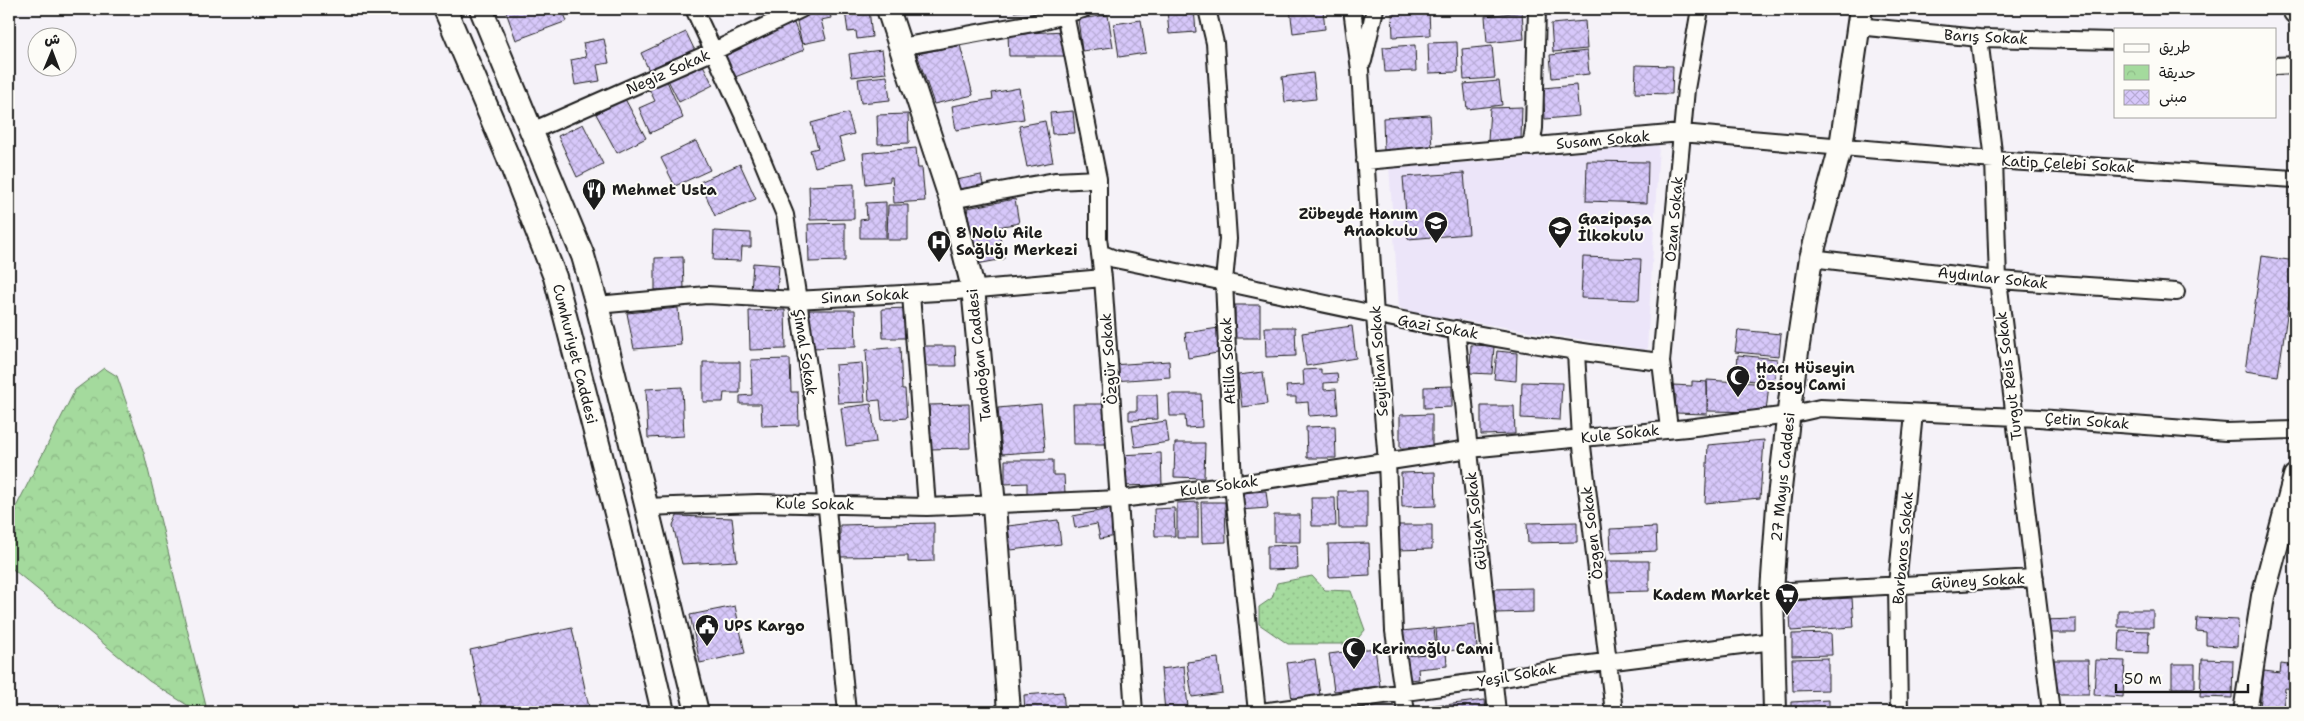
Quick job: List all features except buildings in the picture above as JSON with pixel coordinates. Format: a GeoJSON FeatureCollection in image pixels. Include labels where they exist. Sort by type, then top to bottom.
{"type":"FeatureCollection","features":[{"type":"Feature","properties":{"kind":"street","name":"Cumhuriyet Caddesi"},"geometry":{"type":"LineString","coordinates":[[445,9],[508,157],[555,277],[619,525],[663,712]]}},
{"type":"Feature","properties":{"kind":"street"},"geometry":{"type":"LineString","coordinates":[[481,9],[583,256],[597,305],[645,507],[697,712]]}},
{"type":"Feature","properties":{"kind":"street","name":"Şimal Sokak"},"geometry":{"type":"LineString","coordinates":[[694,9],[785,215],[796,300],[828,505],[847,712]]}},
{"type":"Feature","properties":{"kind":"street","name":"Negiz Sokak"},"geometry":{"type":"LineString","coordinates":[[532,131],[714,51],[801,9]]}},
{"type":"Feature","properties":{"kind":"street","name":"Tandoğan Caddesi"},"geometry":{"type":"LineString","coordinates":[[888,9],[951,200],[973,288],[994,505],[1009,712]]}},
{"type":"Feature","properties":{"kind":"street"},"geometry":{"type":"LineString","coordinates":[[900,47],[1039,22],[1065,11],[1083,9]]}},
{"type":"Feature","properties":{"kind":"street","name":"Atilla Sokak"},"geometry":{"type":"LineString","coordinates":[[1208,9],[1215,43],[1228,239],[1224,281],[1233,485],[1259,712]]}},
{"type":"Feature","properties":{"kind":"street","name":"Seyithan Sokak"},"geometry":{"type":"LineString","coordinates":[[1352,9],[1360,70],[1375,316],[1387,462],[1394,631],[1405,692],[1406,712]]}},
{"type":"Feature","properties":{"kind":"street"},"geometry":{"type":"LineString","coordinates":[[1360,70],[1375,9]]}},
{"type":"Feature","properties":{"kind":"street"},"geometry":{"type":"LineString","coordinates":[[1531,147],[1534,128],[1537,9]]}},
{"type":"Feature","properties":{"kind":"street","name":"Ozan Sokak"},"geometry":{"type":"LineString","coordinates":[[1669,429],[1661,362],[1681,133],[1686,89],[1700,9]]}},
{"type":"Feature","properties":{"kind":"street","name":"Özgür Sokak"},"geometry":{"type":"LineString","coordinates":[[1065,11],[1098,179],[1100,253],[1120,499],[1134,712]]}},
{"type":"Feature","properties":{"kind":"street","name":"Barış Sokak"},"geometry":{"type":"LineString","coordinates":[[1859,17],[1979,38],[2114,41]]}},
{"type":"Feature","properties":{"kind":"street","name":"27 Mayıs Caddesi"},"geometry":{"type":"LineString","coordinates":[[1775,712],[1772,592],[1778,506],[1811,258],[1841,146],[1859,17]]}},
{"type":"Feature","properties":{"kind":"street","name":"Turgut Reis Sokak"},"geometry":{"type":"LineString","coordinates":[[1979,38],[1994,160],[1998,280],[2052,712]]}},
{"type":"Feature","properties":{"kind":"street"},"geometry":{"type":"LineString","coordinates":[[2276,66],[2295,65]]}},
{"type":"Feature","properties":{"kind":"street","name":"Susam Sokak"},"geometry":{"type":"LineString","coordinates":[[1366,161],[1681,133],[1841,146]]}},
{"type":"Feature","properties":{"kind":"street","name":"Katip Çelebi Sokak"},"geometry":{"type":"LineString","coordinates":[[1841,146],[1994,160],[2295,179]]}},
{"type":"Feature","properties":{"kind":"street"},"geometry":{"type":"LineString","coordinates":[[951,200],[1055,181],[1098,179]]}},
{"type":"Feature","properties":{"kind":"street","name":"Gazi Sokak"},"geometry":{"type":"LineString","coordinates":[[1100,253],[1115,259],[1328,303],[1375,316],[1456,329],[1576,353],[1661,362]]}},
{"type":"Feature","properties":{"kind":"street","name":"Aydınlar Sokak"},"geometry":{"type":"LineString","coordinates":[[1811,258],[1998,280],[2176,292]]}},
{"type":"Feature","properties":{"kind":"street","name":"Sinan Sokak"},"geometry":{"type":"LineString","coordinates":[[597,305],[707,295],[796,300],[911,294],[1103,278]]}},
{"type":"Feature","properties":{"kind":"street"},"geometry":{"type":"LineString","coordinates":[[911,294],[927,507]]}},
{"type":"Feature","properties":{"kind":"street","name":"Gülşah Sokak"},"geometry":{"type":"LineString","coordinates":[[1456,329],[1492,680],[1497,712]]}},
{"type":"Feature","properties":{"kind":"street","name":"Özgen Sokak"},"geometry":{"type":"LineString","coordinates":[[1576,353],[1581,438],[1614,712]]}},
{"type":"Feature","properties":{"kind":"street","name":"Çetin Sokak"},"geometry":{"type":"LineString","coordinates":[[1789,415],[1820,408],[2014,417],[2226,432],[2295,430]]}},
{"type":"Feature","properties":{"kind":"street","name":"Barbaros Sokak"},"geometry":{"type":"LineString","coordinates":[[1899,712],[1897,586],[1914,413]]}},
{"type":"Feature","properties":{"kind":"street","name":"Kule Sokak"},"geometry":{"type":"LineString","coordinates":[[645,507],[758,503],[927,507],[1120,499],[1233,485],[1469,449],[1789,415]]}},
{"type":"Feature","properties":{"kind":"street"},"geometry":{"type":"LineString","coordinates":[[2245,712],[2263,596],[2294,486]]}},
{"type":"Feature","properties":{"kind":"street","name":"Güney Sokak"},"geometry":{"type":"LineString","coordinates":[[1772,592],[2035,578]]}},
{"type":"Feature","properties":{"kind":"street","name":"Yeşil Sokak"},"geometry":{"type":"LineString","coordinates":[[1259,712],[1492,680],[1566,666],[1774,640]]}},
{"type":"Feature","properties":{"kind":"shaded area","name":"Gazipaşa İlkokulu"},"geometry":{"type":"Polygon","coordinates":[[[1659,145],[1647,350],[1455,319],[1414,315],[1399,307],[1389,166],[1478,162],[1659,145]]]}},
{"type":"Feature","properties":{"kind":"green space"},"geometry":{"type":"Polygon","coordinates":[[[104,368],[117,376],[144,453],[206,706],[195,710],[149,681],[9,566],[9,521],[75,390],[104,368]]]}},
{"type":"Feature","properties":{"kind":"green space"},"geometry":{"type":"Polygon","coordinates":[[[1312,576],[1325,590],[1351,591],[1365,630],[1353,644],[1288,644],[1259,624],[1259,607],[1272,598],[1277,583],[1312,576]]]}},
{"type":"Feature","properties":{"kind":"place","name":"Mehmet Usta"},"geometry":{"type":"Point","coordinates":[594,211]}},
{"type":"Feature","properties":{"kind":"place","name":"Zübeyde Hanım Anaokulu"},"geometry":{"type":"Point","coordinates":[1436,244]}},
{"type":"Feature","properties":{"kind":"place","name":"Gazipaşa İlkokulu"},"geometry":{"type":"Point","coordinates":[1560,249]}},
{"type":"Feature","properties":{"kind":"place","name":"8 Nolu Aile Sağlığı Merkezi"},"geometry":{"type":"Point","coordinates":[939,263]}},
{"type":"Feature","properties":{"kind":"place","name":"Hacı Hüseyin Özsoy Cami"},"geometry":{"type":"Point","coordinates":[1738,398]}},
{"type":"Feature","properties":{"kind":"place","name":"Kadem Market"},"geometry":{"type":"Point","coordinates":[1787,616]}},
{"type":"Feature","properties":{"kind":"place","name":"UPS Kargo"},"geometry":{"type":"Point","coordinates":[707,647]}},
{"type":"Feature","properties":{"kind":"place","name":"Kerimoğlu Cami"},"geometry":{"type":"Point","coordinates":[1354,670]}}]}
